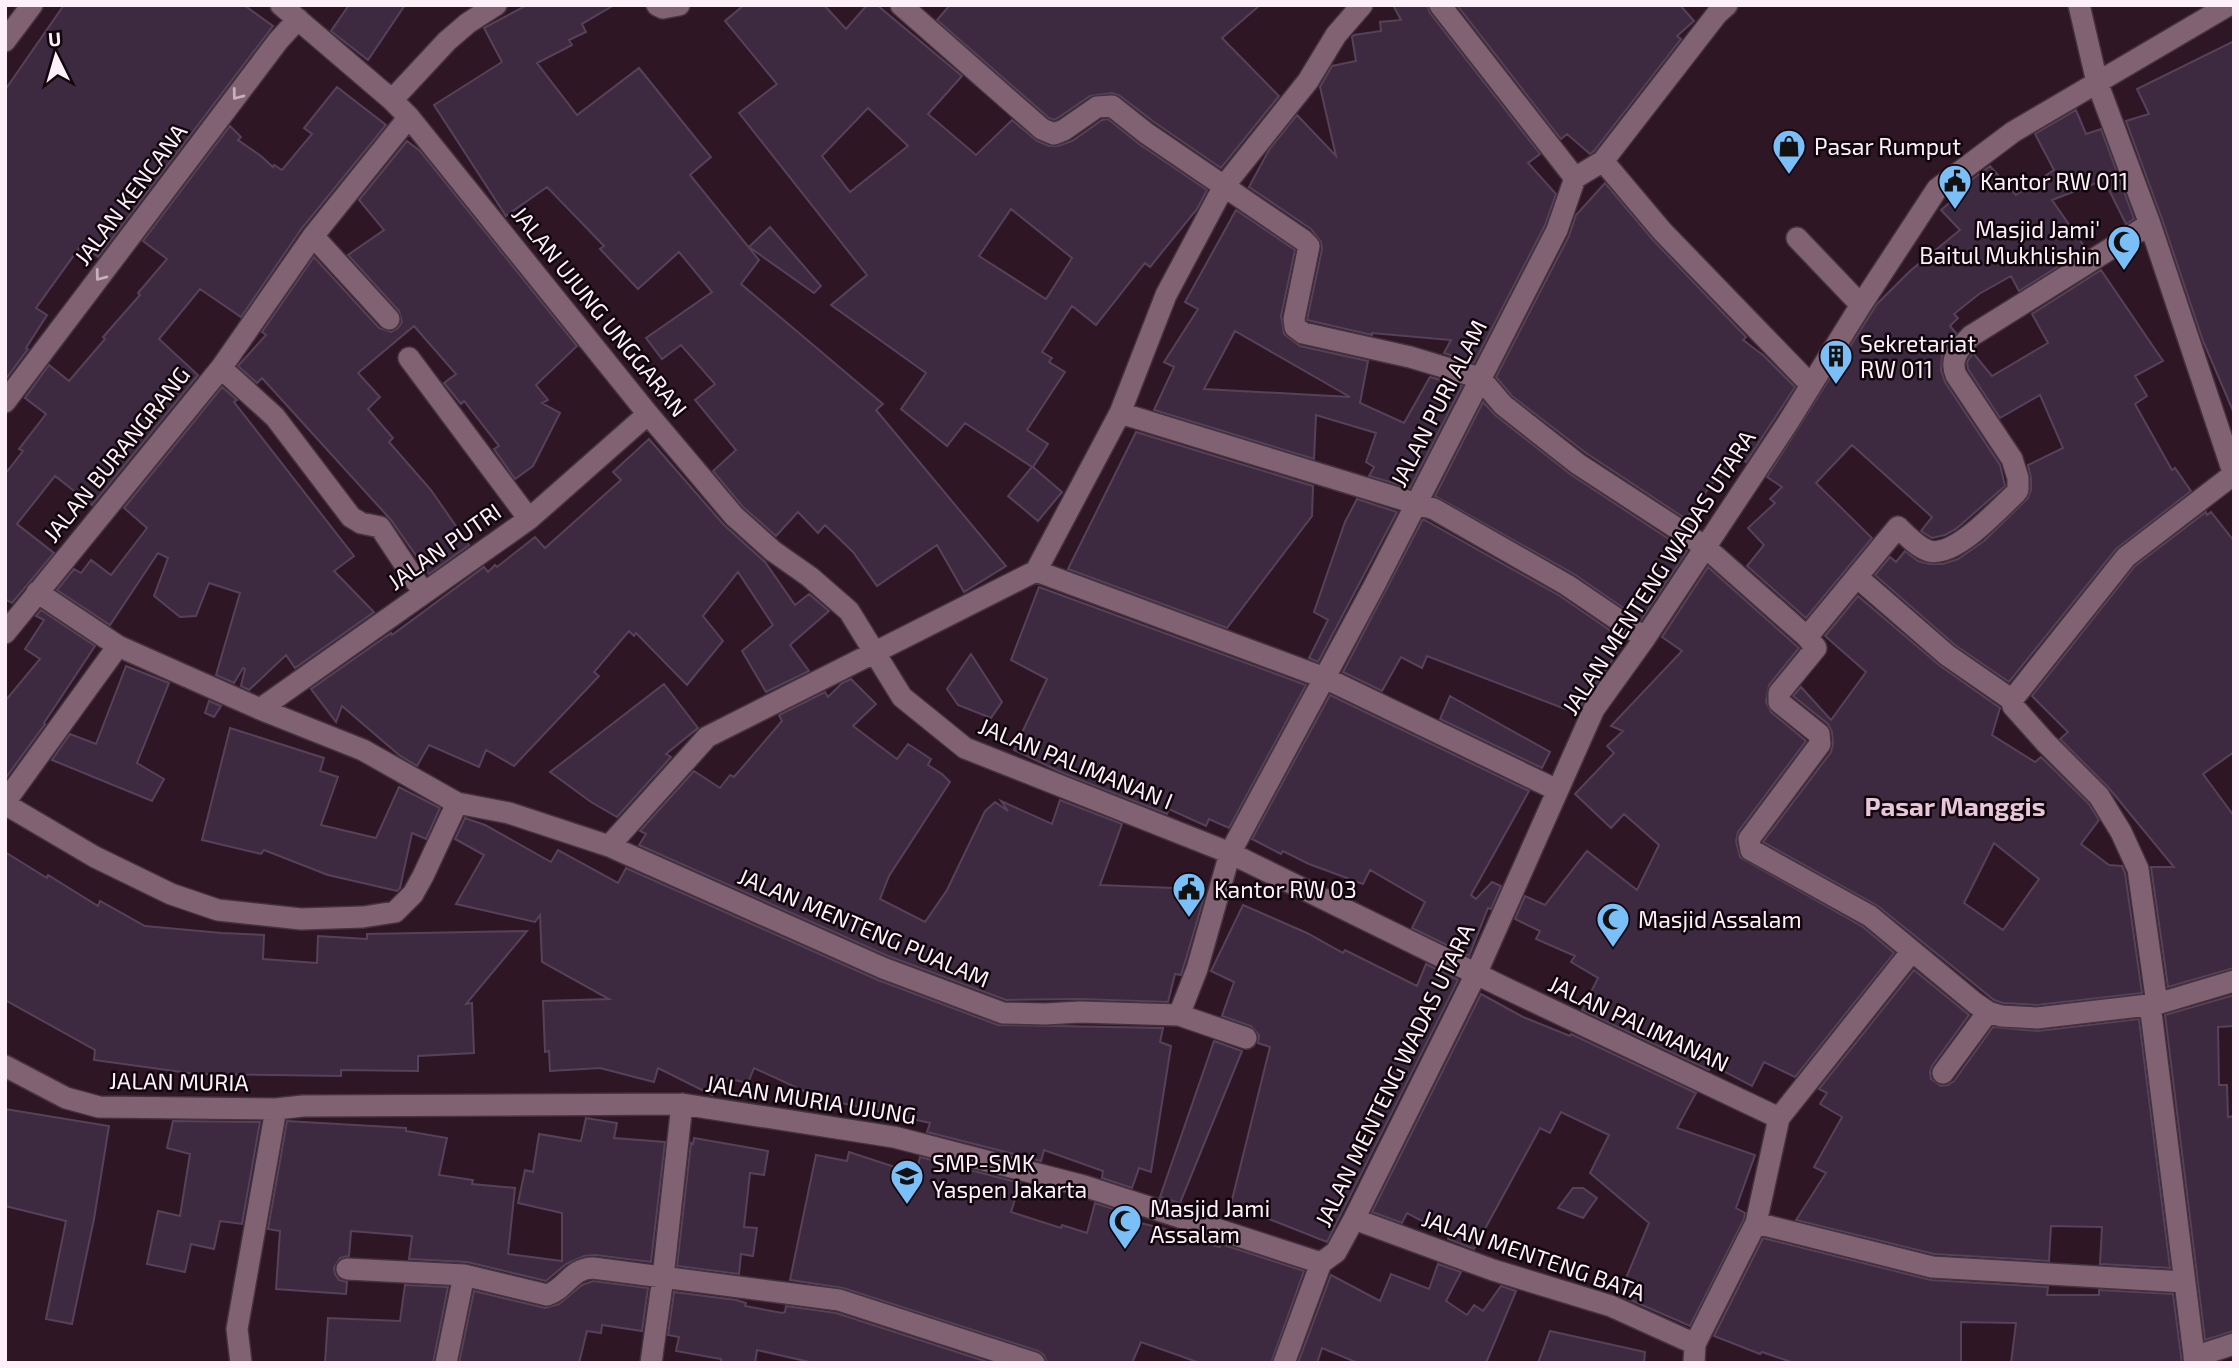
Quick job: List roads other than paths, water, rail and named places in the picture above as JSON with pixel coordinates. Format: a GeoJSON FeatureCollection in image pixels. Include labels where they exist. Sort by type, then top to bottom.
{"type":"FeatureCollection","features":[{"type":"Feature","properties":{"kind":"street"},"geometry":{"type":"LineString","coordinates":[[5,41],[32,5]]}},
{"type":"Feature","properties":{"kind":"street","name":"JALAN UJUNG UNGGARAN"},"geometry":{"type":"LineString","coordinates":[[281,5],[409,117],[648,414],[734,516],[773,551],[810,577],[849,611],[875,652]]}},
{"type":"Feature","properties":{"kind":"street"},"geometry":{"type":"LineString","coordinates":[[392,100],[447,41],[496,5]]}},
{"type":"Feature","properties":{"kind":"street"},"geometry":{"type":"LineString","coordinates":[[657,5],[663,8],[679,5]]}},
{"type":"Feature","properties":{"kind":"street"},"geometry":{"type":"LineString","coordinates":[[901,5],[1042,129],[1054,134],[1097,107],[1112,106],[1303,240],[1309,246],[1294,319],[1295,327],[1303,333],[1410,357],[1480,378],[1503,405],[1578,464],[1704,546],[1807,637],[1816,648],[1779,693],[1779,702],[1819,734],[1820,744],[1749,839],[1751,850],[1870,916],[1988,1012],[2001,1016],[2029,1018],[2154,1004],[2234,981]]}},
{"type":"Feature","properties":{"kind":"street"},"geometry":{"type":"LineString","coordinates":[[609,846],[707,737],[1036,571],[1120,413],[1166,295],[1224,186],[1308,81],[1336,35],[1362,5]]}},
{"type":"Feature","properties":{"kind":"street"},"geometry":{"type":"LineString","coordinates":[[1440,5],[1574,178],[1603,160],[1727,5]]}},
{"type":"Feature","properties":{"kind":"street"},"geometry":{"type":"LineString","coordinates":[[2012,700],[2126,557],[2234,474],[2226,429],[2097,82],[2079,5]]}},
{"type":"Feature","properties":{"kind":"street","name":"JALAN MENTENG WADAS UTARA"},"geometry":{"type":"LineString","coordinates":[[1284,1363],[1321,1263],[1336,1252],[1354,1219],[1476,974],[1594,709],[1645,638],[1787,424],[1810,384],[1937,189],[2014,132],[2229,5]]}},
{"type":"Feature","properties":{"kind":"street","name":"JALAN KENCANA"},"geometry":{"type":"LineString","coordinates":[[5,402],[270,51],[298,19]]}},
{"type":"Feature","properties":{"kind":"street","name":"JALAN BURANGRANG"},"geometry":{"type":"LineString","coordinates":[[5,634],[220,368],[313,236],[409,117]]}},
{"type":"Feature","properties":{"kind":"street"},"geometry":{"type":"LineString","coordinates":[[1603,160],[1662,231],[1810,384]]}},
{"type":"Feature","properties":{"kind":"street","name":"JALAN PURI ALAM"},"geometry":{"type":"LineString","coordinates":[[1230,853],[1325,678],[1558,230],[1574,178]]}},
{"type":"Feature","properties":{"kind":"street"},"geometry":{"type":"LineString","coordinates":[[1807,637],[1898,527],[1923,548],[1936,552],[1946,551],[1960,543],[2018,490],[2017,472],[2012,459],[1956,375],[1952,368],[1954,359],[1971,336],[2150,225]]}},
{"type":"Feature","properties":{"kind":"street"},"geometry":{"type":"LineString","coordinates":[[313,236],[389,319]]}},
{"type":"Feature","properties":{"kind":"street"},"geometry":{"type":"LineString","coordinates":[[1797,237],[1861,305]]}},
{"type":"Feature","properties":{"kind":"street"},"geometry":{"type":"LineString","coordinates":[[409,358],[529,519]]}},
{"type":"Feature","properties":{"kind":"street"},"geometry":{"type":"LineString","coordinates":[[220,368],[275,417],[351,517],[360,523],[380,527],[423,592]]}},
{"type":"Feature","properties":{"kind":"street"},"geometry":{"type":"LineString","coordinates":[[1120,413],[1434,509],[1567,585],[1645,638]]}},
{"type":"Feature","properties":{"kind":"street","name":"JALAN PUTRI"},"geometry":{"type":"LineString","coordinates":[[260,709],[529,519],[648,414]]}},
{"type":"Feature","properties":{"kind":"street"},"geometry":{"type":"LineString","coordinates":[[1036,571],[1325,678],[1557,790]]}},
{"type":"Feature","properties":{"kind":"street"},"geometry":{"type":"LineString","coordinates":[[1857,577],[1947,654],[2012,700],[2013,706],[2046,743],[2099,796],[2121,832],[2138,870],[2194,1360],[2234,1344]]}},
{"type":"Feature","properties":{"kind":"street"},"geometry":{"type":"LineString","coordinates":[[37,592],[118,646],[260,709],[363,750],[457,803],[413,894],[395,912],[363,917],[301,919],[218,909],[172,894],[95,857],[5,803],[118,646]]}},
{"type":"Feature","properties":{"kind":"street","name":"JALAN PALIMANAN I"},"geometry":{"type":"LineString","coordinates":[[875,652],[902,697],[965,748],[1230,853],[1476,974]]}},
{"type":"Feature","properties":{"kind":"street","name":"JALAN MENTENG PUALAM"},"geometry":{"type":"LineString","coordinates":[[457,803],[509,813],[609,846],[883,968],[1003,1013],[1080,1012],[1179,1016],[1246,1038]]}},
{"type":"Feature","properties":{"kind":"street"},"geometry":{"type":"LineString","coordinates":[[1179,1016],[1198,969],[1230,853]]}},
{"type":"Feature","properties":{"kind":"street","name":"JALAN MENTENG BATA"},"geometry":{"type":"LineString","coordinates":[[1354,1219],[1493,1270],[1611,1306],[1695,1353],[1756,1223],[1779,1118],[1912,951]]}},
{"type":"Feature","properties":{"kind":"street","name":"JALAN PALIMANAN"},"geometry":{"type":"LineString","coordinates":[[1476,974],[1779,1118]]}},
{"type":"Feature","properties":{"kind":"street"},"geometry":{"type":"LineString","coordinates":[[1943,1073],[1988,1012]]}},
{"type":"Feature","properties":{"kind":"street","name":"JALAN MURIA"},"geometry":{"type":"LineString","coordinates":[[5,1066],[66,1098],[99,1107],[276,1108]]}},
{"type":"Feature","properties":{"kind":"street"},"geometry":{"type":"LineString","coordinates":[[651,1363],[681,1104]]}},
{"type":"Feature","properties":{"kind":"street","name":"JALAN MURIA UJUNG"},"geometry":{"type":"LineString","coordinates":[[276,1108],[681,1104],[894,1136],[1084,1186],[1321,1263]]}},
{"type":"Feature","properties":{"kind":"street"},"geometry":{"type":"LineString","coordinates":[[240,1363],[237,1329],[276,1108]]}},
{"type":"Feature","properties":{"kind":"street"},"geometry":{"type":"LineString","coordinates":[[1756,1223],[1932,1267],[2185,1282]]}},
{"type":"Feature","properties":{"kind":"street"},"geometry":{"type":"LineString","coordinates":[[348,1269],[464,1275],[548,1295],[558,1290],[583,1268],[839,1300],[1034,1363]]}},
{"type":"Feature","properties":{"kind":"street"},"geometry":{"type":"LineString","coordinates":[[446,1363],[464,1275]]}},
{"type":"Feature","properties":{"kind":"place","name":"Pasar Rumput"},"geometry":{"type":"Point","coordinates":[1789,176]}},
{"type":"Feature","properties":{"kind":"place","name":"Kantor RW 011"},"geometry":{"type":"Point","coordinates":[1955,211]}},
{"type":"Feature","properties":{"kind":"place","name":"Masjid Jami' Baitul Mukhlishin"},"geometry":{"type":"Point","coordinates":[2124,272]}},
{"type":"Feature","properties":{"kind":"place","name":"Sekretariat RW 011"},"geometry":{"type":"Point","coordinates":[1836,386]}},
{"type":"Feature","properties":{"kind":"place","name":"Kantor RW 03"},"geometry":{"type":"Point","coordinates":[1189,919]}},
{"type":"Feature","properties":{"kind":"place","name":"Masjid Assalam"},"geometry":{"type":"Point","coordinates":[1613,949]}},
{"type":"Feature","properties":{"kind":"place","name":"SMP-SMK Yaspen Jakarta"},"geometry":{"type":"Point","coordinates":[907,1206]}},
{"type":"Feature","properties":{"kind":"place","name":"Masjid Jami Assalam"},"geometry":{"type":"Point","coordinates":[1125,1251]}},
{"type":"Feature","properties":{"kind":"district","name":"Pasar Manggis"},"geometry":{"type":"Point","coordinates":[1955,805]}}]}
